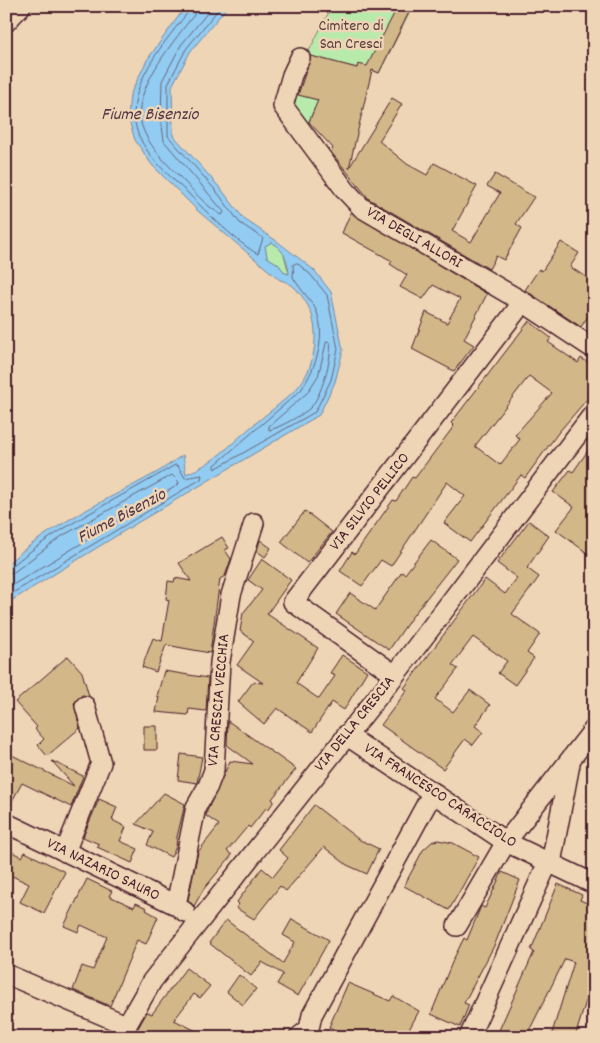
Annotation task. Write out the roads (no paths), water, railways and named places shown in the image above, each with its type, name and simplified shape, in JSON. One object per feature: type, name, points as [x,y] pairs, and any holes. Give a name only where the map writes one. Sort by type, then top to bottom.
[{"type":"street","points":[[6,22],[21,6]]},
{"type":"street","name":"VIA DEGLI ALLORI","points":[[300,58],[283,106],[351,197],[362,208],[523,302],[594,349]]},
{"type":"street","name":"VIA SILVIO PELLICO","points":[[395,675],[293,602],[523,302]]},
{"type":"street","name":"VIA DELLA CRESCIA","points":[[123,1031],[152,981],[346,734],[395,675],[594,413]]},
{"type":"street","name":"VIA CRESCIA VECCHIA","points":[[176,905],[196,807],[214,770],[220,662],[231,595],[254,523]]},
{"type":"street","points":[[65,852],[101,763],[85,706]]},
{"type":"street","points":[[457,926],[506,842],[594,729]]},
{"type":"street","name":"VIA FRANCESCO CARACCIOLO","points":[[346,734],[506,842],[594,884]]},
{"type":"street","points":[[469,1037],[545,869],[551,863],[570,759]]},
{"type":"street","points":[[306,1034],[312,1015],[378,902],[433,792]]},
{"type":"street","name":"VIA NAZARIO SAURO","points":[[6,824],[176,905],[198,921]]},
{"type":"street","points":[[6,974],[123,1031]]},
{"type":"water","name":"Fiume Bisenzio","points":[[186,6],[228,6],[190,52],[172,86],[173,135],[221,189],[244,219],[314,270],[331,292],[343,350],[335,382],[319,415],[137,523],[6,604],[6,565],[23,551],[59,526],[158,472],[183,455],[186,474],[205,465],[298,387],[309,369],[312,358],[315,335],[314,324],[307,304],[299,292],[289,283],[280,280],[199,212],[152,165],[135,140],[128,117],[130,95],[147,60]],"holes":[[[272,242],[285,256],[289,274],[285,273],[278,264],[267,257],[265,246]]]},
{"type":"park label","name":"Cimitero di San Cresci","points":[[351,35]]}]
